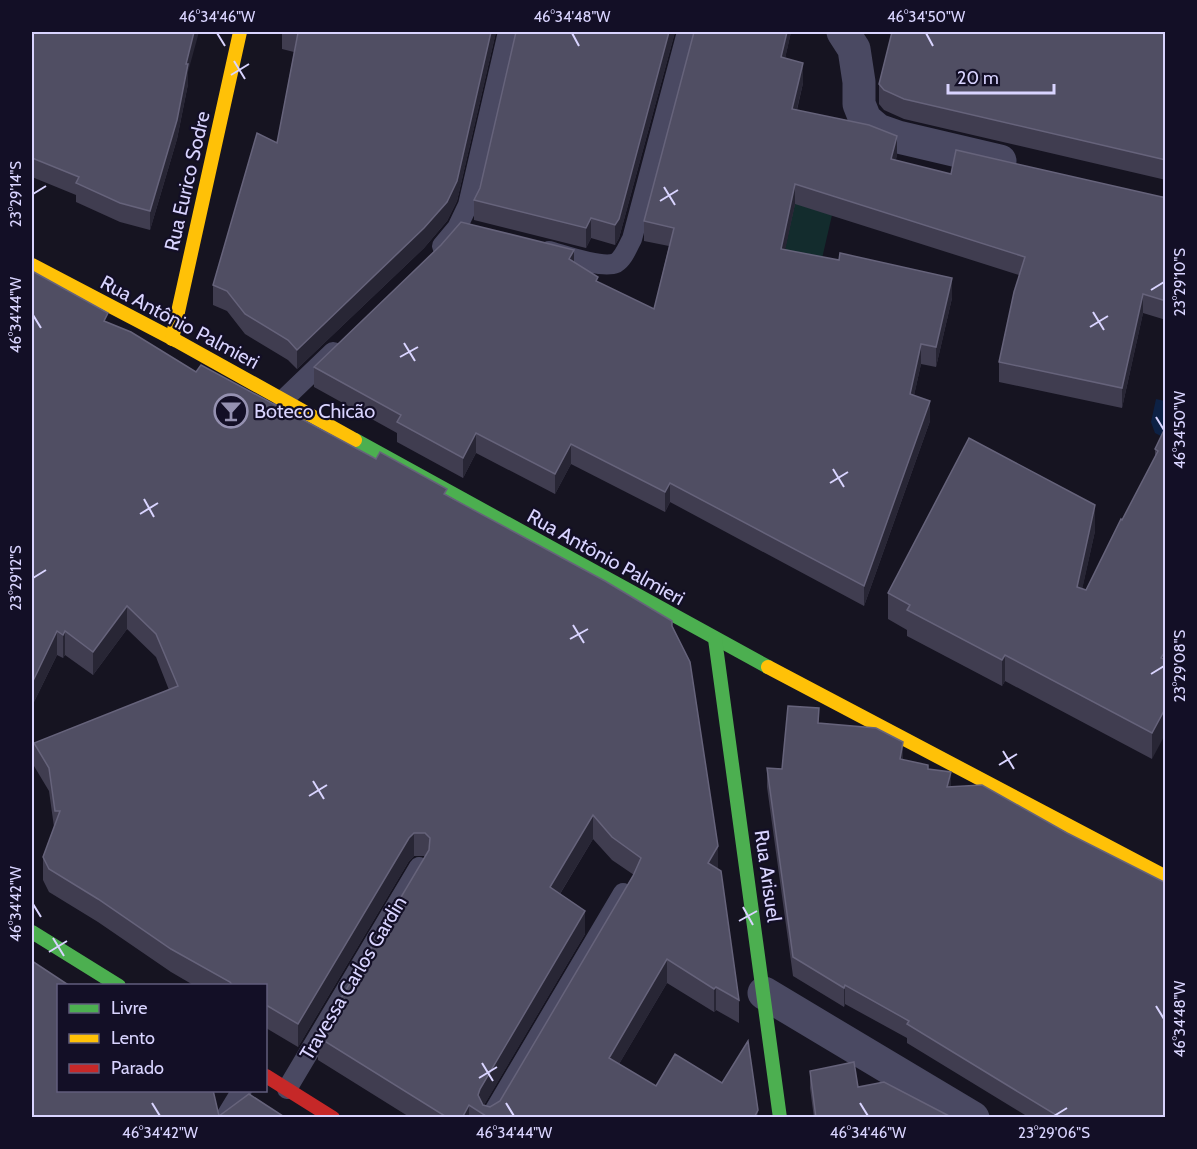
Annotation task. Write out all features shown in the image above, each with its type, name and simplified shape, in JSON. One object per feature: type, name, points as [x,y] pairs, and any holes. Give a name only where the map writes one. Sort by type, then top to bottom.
[{"type":"street","name":"Rua Eurico Sodre","points":[[172,339],[240,32]]},
{"type":"street","points":[[843,32],[854,49],[859,82],[858,104],[865,119],[878,130],[898,137],[1026,166]]},
{"type":"street","name":"Rua Antônio Palmieri","points":[[32,265],[172,339],[716,639],[1166,877]]},
{"type":"street","name":"Rua Arisuel","points":[[716,639],[780,1118]]},
{"type":"street","points":[[32,932],[116,984]]},
{"type":"street","points":[[764,993],[973,1118]]},
{"type":"street","points":[[267,1077],[333,1118]]},
{"type":"lane","points":[[433,256],[457,228],[468,205],[508,32]]},
{"type":"lane","points":[[536,248],[604,265],[616,262],[624,254],[632,238],[687,32]]},
{"type":"lane","points":[[457,228],[480,234]]},
{"type":"lane","points":[[283,400],[343,342]]},
{"type":"lane","name":"Travessa Carlos Gardin","points":[[287,1089],[419,867]]},
{"type":"lane","points":[[490,1118],[623,893]]},
{"type":"lane","points":[[225,1118],[241,1092]]},
{"type":"green space","points":[[795,203],[832,215],[815,289],[778,282]]},
{"type":"water","points":[[1156,399],[1165,401],[1165,438],[1155,433],[1151,422]]},
{"type":"building","points":[[32,32],[194,32],[177,120],[150,211],[120,203],[76,183],[79,177],[32,158]]},
{"type":"building","points":[[291,32],[491,32],[457,181],[447,202],[424,228],[297,350],[288,340],[245,314],[227,291],[213,285],[257,133],[277,143],[298,33]]},
{"type":"building","points":[[516,32],[669,32],[619,219],[615,225],[591,218],[586,228],[474,200],[480,188]]},
{"type":"building","points":[[694,32],[787,32],[781,57],[803,63],[792,109],[869,125],[897,136],[891,159],[951,174],[956,150],[1166,197],[1166,301],[1143,294],[1122,388],[999,362],[1014,292],[1025,257],[795,184],[781,249],[839,260],[840,253],[952,278],[936,347],[921,344],[910,394],[930,401],[864,586],[670,483],[665,492],[571,444],[555,474],[476,433],[463,458],[397,422],[401,415],[314,367],[441,245],[461,222],[574,250],[569,259],[598,277],[596,281],[654,309],[674,228],[644,221]]},
{"type":"building","points":[[892,32],[1166,32],[1166,160],[904,99],[884,90],[879,84]]},
{"type":"building","points":[[32,271],[108,313],[104,321],[131,332],[196,372],[201,365],[376,459],[380,452],[447,489],[444,494],[605,581],[672,621],[672,626],[690,662],[718,846],[708,863],[721,871],[739,1000],[716,987],[714,989],[667,959],[609,1058],[656,1086],[675,1054],[722,1083],[748,1041],[758,1110],[754,1118],[489,1118],[469,1105],[462,1118],[448,1118],[318,1037],[429,850],[430,838],[425,833],[414,833],[409,838],[298,1024],[267,1006],[267,984],[232,984],[171,949],[49,869],[43,857],[60,811],[55,811],[49,768],[34,743],[178,686],[156,634],[127,606],[93,652],[65,631],[63,635],[57,631],[32,683]],"holes":[[[593,815],[612,837],[641,858],[633,876],[500,1101],[490,1107],[483,1105],[478,1095],[480,1089],[585,911],[550,887]]]},
{"type":"building","points":[[1166,426],[1166,650],[1161,658],[1166,660],[1166,707],[1152,733],[1005,655],[1002,660],[907,610],[910,605],[888,593],[969,438],[1095,505],[1077,587],[1086,590],[1158,451],[1155,449]]},
{"type":"building","points":[[788,706],[819,708],[818,723],[876,728],[903,742],[900,759],[928,765],[928,769],[951,772],[947,787],[982,785],[1067,833],[1166,883],[1166,1118],[1061,1118],[907,1024],[909,1021],[845,985],[844,988],[793,957],[767,768],[782,769]]},
{"type":"building","points":[[32,961],[67,984],[57,984],[57,1092],[213,1092],[219,1116],[249,1094],[286,1118],[32,1118]]},
{"type":"building","points":[[854,1062],[858,1087],[884,1082],[953,1118],[816,1118],[810,1071]]},
{"type":"traffic: fast","points":[[355,440],[768,667]]},
{"type":"traffic: fast","points":[[715,639],[780,1118]]},
{"type":"traffic: fast","points":[[32,932],[116,984]]},
{"type":"traffic: slow","points":[[172,339],[240,32]]},
{"type":"traffic: slow","points":[[32,265],[177,341],[355,440]]},
{"type":"traffic: slow","points":[[768,667],[1166,877]]},
{"type":"traffic: jam","points":[[267,1077],[333,1118]]},
{"type":"place","name":"Boteco Chicão","points":[[231,411]]}]
